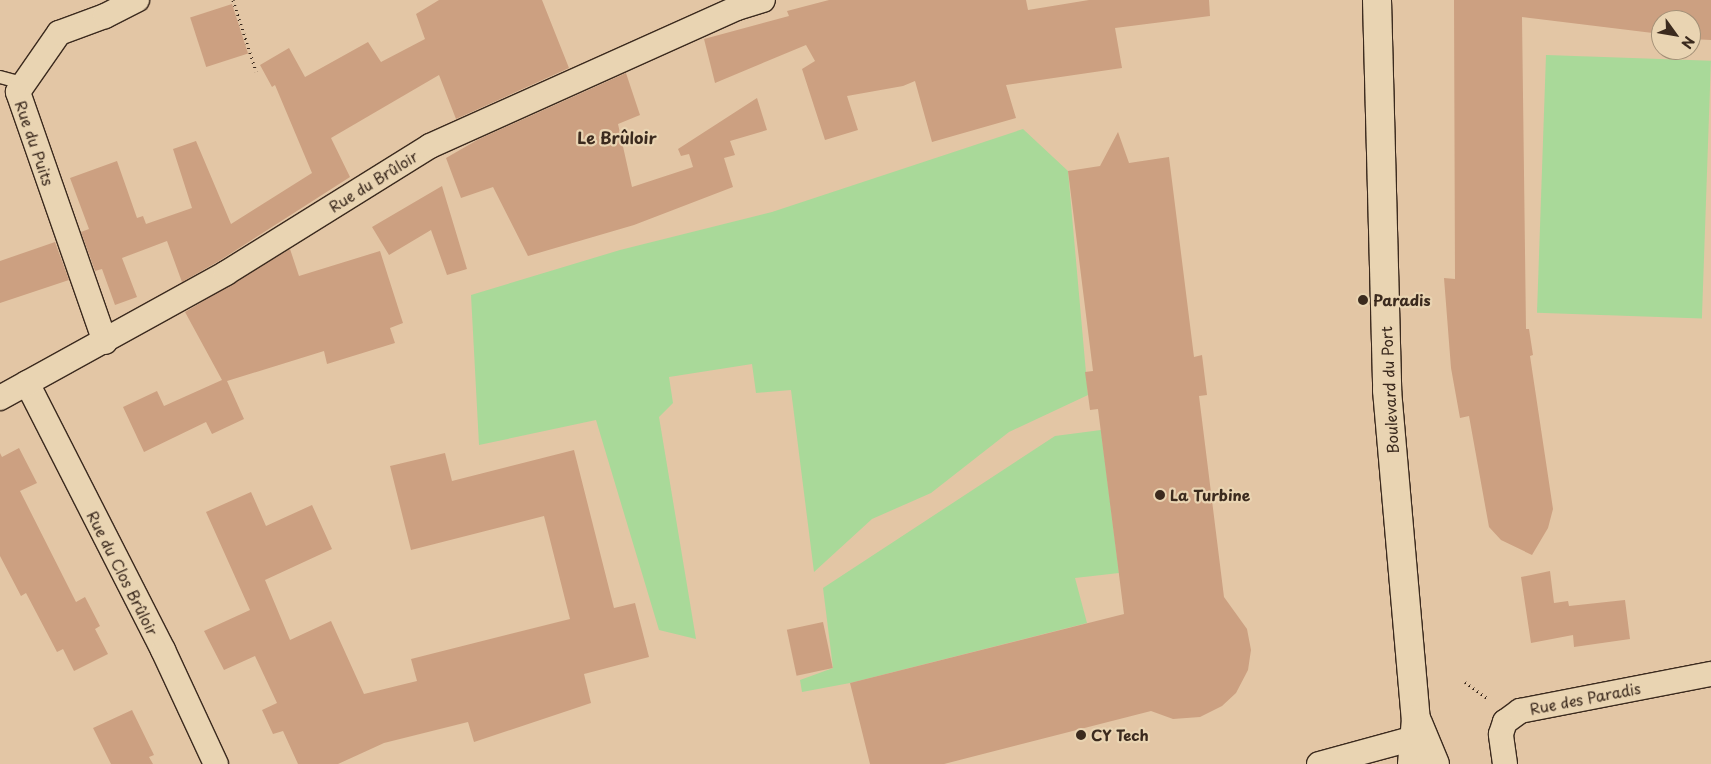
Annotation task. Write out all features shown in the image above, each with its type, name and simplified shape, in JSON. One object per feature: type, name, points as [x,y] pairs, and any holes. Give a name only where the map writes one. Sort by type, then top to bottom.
[{"type":"street","name":"Rue du Puits","points":[[105,342],[18,97],[6,77],[59,33],[105,16],[137,0]]},
{"type":"street","name":"Rue du Brûloir","points":[[0,398],[105,342],[226,272],[430,146],[737,8],[763,0]]},
{"type":"street","name":"Boulevard du Port","points":[[1377,0],[1387,390],[1418,731],[1412,764]]},
{"type":"street","name":"Rue du Clos Brûloir","points":[[27,383],[164,650],[216,764]]},
{"type":"street","name":"Rue des Paradis","points":[[1505,764],[1501,734],[1505,722],[1520,711],[1711,674]]},
{"type":"street","name":"Boulevard du Port","points":[[1418,731],[1435,764]]},
{"type":"street","points":[[1319,764],[1418,731]]},
{"type":"path","points":[[233,0],[256,71]]},
{"type":"green space","points":[[1546,55],[1711,61],[1702,319],[1537,313]]},
{"type":"green space","points":[[1023,129],[1068,171],[1088,395],[1009,432],[931,493],[872,519],[814,572],[791,390],[756,393],[752,364],[669,377],[673,403],[659,417],[696,639],[659,630],[596,420],[479,445],[471,295],[620,250],[772,212]]},
{"type":"green space","points":[[1101,430],[1119,573],[1075,578],[1087,623],[850,683],[802,692],[800,680],[833,668],[823,588],[1055,436]]},
{"type":"building","points":[[439,0],[542,0],[569,68],[456,119],[439,75],[331,138],[350,177],[219,261],[182,282],[167,241],[122,258],[137,297],[115,305],[102,269],[95,271],[81,232],[89,229],[70,178],[117,161],[137,218],[143,216],[146,224],[192,208],[173,149],[196,141],[231,224],[312,173],[275,85],[272,87],[260,65],[289,48],[305,77],[368,42],[381,62],[425,39],[416,14]]},
{"type":"building","points":[[829,0],[1026,0],[1028,10],[1089,0],[1209,0],[1210,16],[1115,28],[1122,68],[1006,85],[1016,118],[932,142],[915,81],[903,86],[847,96],[858,130],[825,140],[802,69],[815,61],[806,45],[715,83],[704,39],[789,16],[787,11]]},
{"type":"building","points":[[1454,0],[1711,0],[1711,40],[1701,40],[1701,10],[1651,10],[1651,33],[1522,17],[1526,329],[1529,329],[1533,355],[1530,356],[1553,509],[1548,528],[1532,555],[1501,540],[1489,527],[1469,416],[1460,418],[1451,368],[1444,278],[1455,279]]},
{"type":"building","points":[[232,4],[248,53],[206,67],[190,18]]},
{"type":"building","points":[[626,73],[640,115],[618,124],[632,187],[693,167],[689,154],[681,156],[678,149],[757,98],[767,130],[730,141],[735,155],[724,158],[733,187],[634,225],[528,256],[493,187],[461,198],[446,158],[479,139]]},
{"type":"building","name":"La Turbine","points":[[1118,132],[1129,163],[1169,157],[1194,357],[1202,355],[1207,395],[1199,396],[1224,597],[1247,629],[1251,650],[1248,670],[1236,693],[1222,706],[1200,717],[1173,719],[1151,711],[944,764],[870,764],[850,683],[1124,614],[1098,409],[1090,410],[1085,372],[1093,371],[1068,171],[1100,166]]},
{"type":"building","points":[[442,186],[467,269],[447,275],[431,230],[389,255],[372,227]]},
{"type":"building","points":[[55,242],[69,280],[0,303],[0,261]]},
{"type":"building","points":[[290,249],[299,276],[380,251],[403,323],[390,328],[395,343],[327,364],[324,351],[227,381],[244,419],[212,434],[206,422],[144,452],[123,407],[157,391],[164,406],[222,380],[185,312]]},
{"type":"building","points":[[19,448],[37,483],[20,491],[76,602],[85,597],[100,626],[95,629],[108,654],[74,671],[63,649],[57,652],[26,593],[21,596],[0,556],[0,453],[2,457]]},
{"type":"building","points":[[574,450],[614,608],[635,603],[649,657],[584,674],[591,703],[474,742],[468,722],[384,743],[338,764],[298,764],[283,731],[273,734],[262,710],[277,703],[255,656],[224,670],[204,631],[250,610],[206,512],[251,492],[266,526],[312,505],[332,549],[265,580],[290,640],[331,621],[364,694],[417,681],[411,659],[570,619],[544,516],[411,550],[390,466],[445,453],[452,481]]},
{"type":"building","points":[[1550,571],[1554,603],[1568,601],[1569,606],[1625,600],[1630,639],[1574,647],[1573,635],[1531,643],[1521,577]]},
{"type":"building","points":[[823,622],[833,668],[797,676],[787,630]]},
{"type":"building","points":[[132,710],[154,755],[149,757],[153,764],[111,764],[93,728]]},
{"type":"place","name":"Paradis","points":[[1363,300]]},
{"type":"place","name":"La Turbine","points":[[1160,495]]},
{"type":"place","name":"CY Tech","points":[[1081,735]]},
{"type":"district","name":"Le Brûloir","points":[[617,137]]}]
